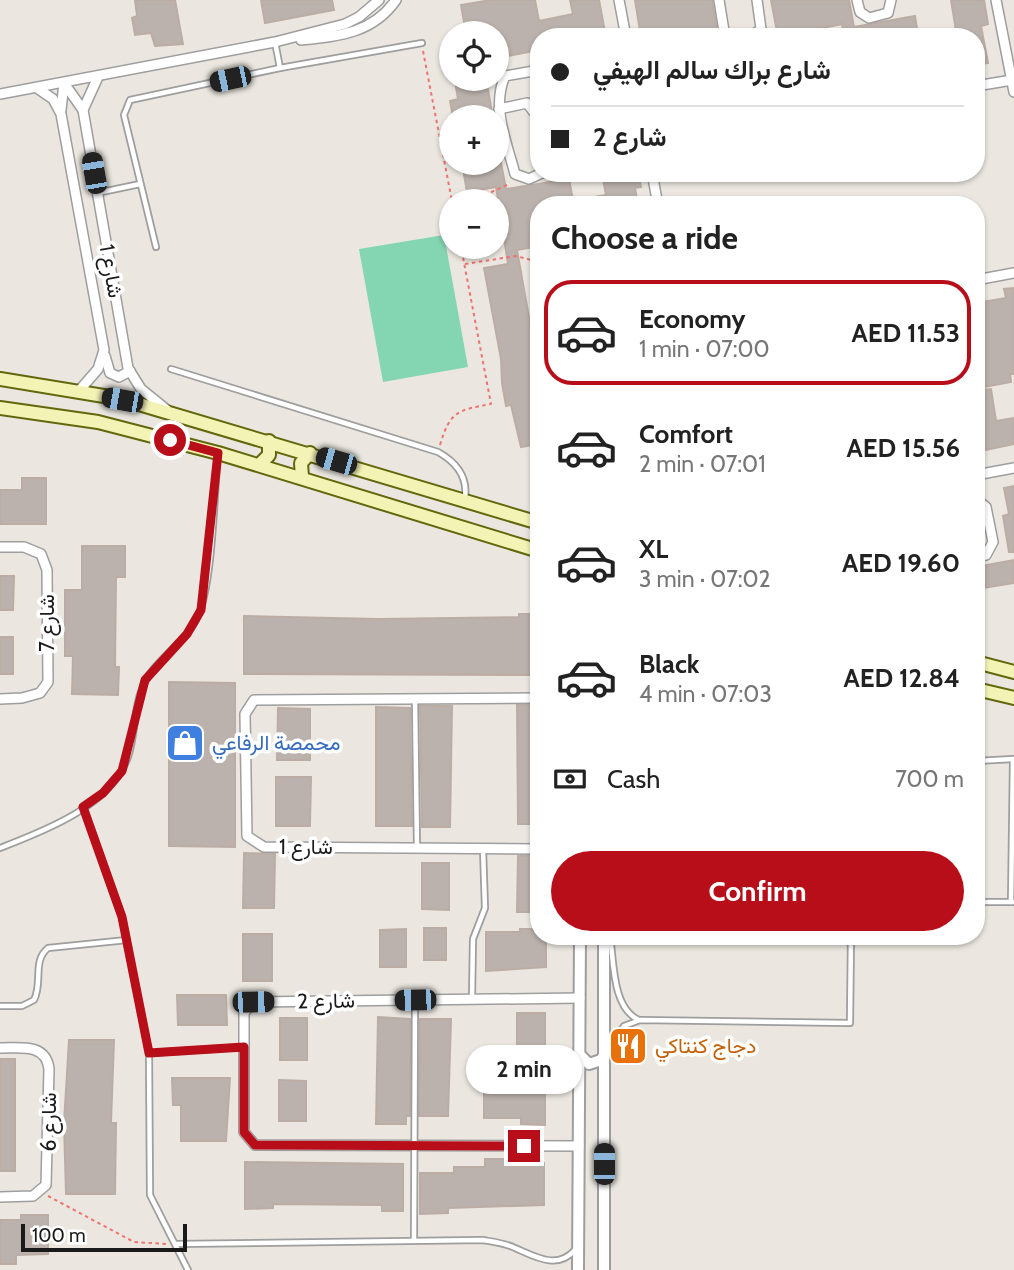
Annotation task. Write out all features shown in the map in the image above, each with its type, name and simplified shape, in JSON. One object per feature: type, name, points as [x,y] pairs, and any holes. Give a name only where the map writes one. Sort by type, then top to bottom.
[{"type":"main road","points":[[0,379],[122,400],[310,453],[530,520]]},
{"type":"main road","points":[[0,408],[98,422],[218,453],[530,548]]},
{"type":"main road","points":[[259,465],[269,455],[268,441]]},
{"type":"main road","points":[[302,477],[301,463],[310,453]]},
{"type":"main road","points":[[985,664],[1014,672]]},
{"type":"main road","points":[[985,691],[1014,698]]},
{"type":"street","points":[[0,94],[275,42],[345,24],[359,17],[379,0]]},
{"type":"street","points":[[275,42],[338,36],[368,27],[385,16],[397,0]]},
{"type":"street","points":[[619,0],[624,28]]},
{"type":"street","points":[[719,0],[723,28]]},
{"type":"street","points":[[757,0],[761,28]]},
{"type":"street","points":[[857,0],[860,12],[869,18],[888,13],[891,0]]},
{"type":"street","points":[[996,0],[1014,92]]},
{"type":"street","points":[[499,105],[499,89],[505,76],[530,72]]},
{"type":"street","points":[[83,110],[98,77]]},
{"type":"street","points":[[985,84],[1012,80]]},
{"type":"street","name":"شارع 1","points":[[64,83],[83,110],[130,371],[141,389],[172,414]]},
{"type":"street","name":"شارع 1","points":[[64,83],[61,114],[104,350]]},
{"type":"street","points":[[37,88],[52,99],[61,114]]},
{"type":"street","points":[[509,107],[527,103],[530,107]]},
{"type":"street","points":[[509,150],[515,174],[530,179]]},
{"type":"street","points":[[985,278],[1014,272]]},
{"type":"street","points":[[104,350],[110,373],[119,376],[130,371]]},
{"type":"street","points":[[78,392],[98,369],[104,350]]},
{"type":"street","points":[[985,473],[1014,468]]},
{"type":"street","points":[[985,506],[993,537],[989,551],[985,553]]},
{"type":"street","points":[[525,546],[530,550]]},
{"type":"street","name":"شارع 7","points":[[0,547],[24,547],[41,554],[47,570],[48,670],[48,682],[40,694],[0,699]]},
{"type":"street","name":"شارع 1","points":[[530,698],[254,700],[245,715],[247,836],[264,847],[530,849]]},
{"type":"street","points":[[578,1270],[580,945]]},
{"type":"street","points":[[604,945],[604,1270]]},
{"type":"street","name":"شارع 2","points":[[579,1146],[255,1145],[244,1132],[244,1013],[253,1002],[580,998]]},
{"type":"street","name":"شارع 6","points":[[0,1048],[36,1049],[48,1063],[49,1178],[41,1192]]},
{"type":"street","points":[[580,1055],[589,1064],[601,1060],[604,1055]]},
{"type":"street","points":[[580,1090],[584,1085],[595,1083],[604,1091]]},
{"type":"street","points":[[0,1197],[25,1197],[41,1192]]},
{"type":"lane","points":[[275,42],[280,68]]},
{"type":"lane","points":[[156,247],[124,115],[130,100],[280,68],[422,43]]},
{"type":"lane","points":[[97,193],[140,184]]},
{"type":"lane","points":[[172,369],[438,452],[452,461],[464,478],[465,499]]},
{"type":"lane","points":[[0,848],[26,838],[83,807],[103,793],[122,771],[145,680],[187,634],[201,610],[218,453]]},
{"type":"lane","points":[[415,699],[417,848]]},
{"type":"lane","points":[[985,761],[1014,759],[1013,902],[985,902]]},
{"type":"lane","points":[[83,807],[116,894],[149,1053],[150,1195],[188,1270]]},
{"type":"lane","points":[[472,999],[473,939],[485,913],[483,849]]},
{"type":"lane","points":[[0,1006],[22,1006],[34,1000],[40,958],[48,948],[127,940]]},
{"type":"lane","points":[[612,945],[621,1000],[629,1016],[640,1020],[850,1023],[851,945]]},
{"type":"lane","points":[[414,1241],[415,1000]]},
{"type":"lane","points":[[604,1055],[624,1027],[640,1020]]},
{"type":"lane","points":[[149,1053],[244,1047]]},
{"type":"lane","points":[[176,1244],[414,1241],[500,1243],[540,1262],[564,1261],[578,1247]]},
{"type":"path","points":[[422,43],[450,189]]},
{"type":"path","points":[[493,189],[508,186],[515,174]]},
{"type":"path","points":[[464,264],[516,256],[530,260]]},
{"type":"path","points":[[438,452],[447,423],[454,415],[466,409],[491,404],[463,259]]},
{"type":"path","points":[[41,1192],[134,1242],[176,1244]]},
{"type":"green space","points":[[439,236],[439,259],[448,259],[468,367],[383,382],[359,249]]},
{"type":"building","points":[[135,0],[175,0],[183,44],[155,46],[151,33],[135,35],[132,18],[137,16]]},
{"type":"building","points":[[261,0],[332,0],[334,10],[265,23]]},
{"type":"building","points":[[491,0],[535,0],[539,21],[573,14],[570,0],[599,0],[604,28],[530,28],[530,52],[509,56],[509,21],[464,21],[461,5]]},
{"type":"building","points":[[635,0],[712,0],[717,28],[640,28]]},
{"type":"building","points":[[771,0],[849,0],[854,27],[915,16],[917,28],[843,28],[842,24],[823,28],[776,28]]},
{"type":"building","points":[[951,0],[984,0],[988,24],[981,28],[956,28]]},
{"type":"building","points":[[457,91],[488,91],[491,105],[451,105],[450,101],[458,99]]},
{"type":"building","points":[[464,175],[503,175],[506,189],[466,189]]},
{"type":"building","points":[[550,182],[570,182],[572,196],[530,196],[530,248],[517,250],[530,323],[530,446],[521,447],[511,405],[506,406],[501,359],[484,268],[508,264],[509,189],[506,189]]},
{"type":"building","points":[[604,182],[640,182],[641,187],[635,188],[636,196],[600,196],[606,195]]},
{"type":"building","points":[[1014,288],[1014,374],[1010,374],[1011,382],[985,387],[985,302],[1006,298],[1004,289]]},
{"type":"building","points":[[991,389],[996,421],[1014,418],[1014,444],[985,450],[985,390]]},
{"type":"building","points":[[22,478],[46,478],[46,524],[0,524],[0,490],[22,490]]},
{"type":"building","points":[[1014,486],[1014,552],[1009,552],[1003,516],[1009,514],[1004,488]]},
{"type":"building","points":[[82,546],[125,546],[125,577],[116,577],[115,667],[119,667],[118,695],[72,694],[73,656],[65,656],[65,590],[82,590]]},
{"type":"building","points":[[1014,560],[1014,583],[985,588],[985,565]]},
{"type":"building","points":[[0,576],[14,576],[13,610],[0,610]]},
{"type":"building","points":[[519,614],[530,614],[530,675],[244,674],[244,616],[378,619],[519,617]]},
{"type":"building","points":[[0,637],[13,637],[13,674],[0,674]]},
{"type":"building","points":[[169,682],[235,683],[235,847],[169,846]]},
{"type":"building","points":[[517,705],[530,705],[530,824],[518,824]]},
{"type":"building","points":[[420,706],[452,706],[450,827],[422,827]]},
{"type":"building","points":[[376,707],[410,708],[412,826],[376,826]]},
{"type":"building","points":[[278,708],[310,709],[310,760],[277,760]]},
{"type":"building","points":[[276,777],[311,777],[310,826],[276,826]]},
{"type":"building","points":[[244,853],[275,854],[274,908],[243,908]]},
{"type":"building","points":[[518,856],[530,856],[530,912],[517,912]]},
{"type":"building","points":[[422,863],[449,863],[449,910],[422,909]]},
{"type":"building","points":[[424,928],[446,928],[446,960],[424,960]]},
{"type":"building","points":[[406,929],[406,967],[380,967],[380,930]]},
{"type":"building","points":[[520,929],[530,929],[530,945],[546,945],[546,967],[486,971],[486,932],[520,932]]},
{"type":"building","points":[[243,934],[272,934],[272,981],[243,981]]},
{"type":"building","points":[[177,995],[226,995],[227,1025],[178,1025]]},
{"type":"building","points":[[517,1013],[545,1013],[545,1125],[521,1124],[521,1118],[484,1118],[484,1070],[517,1069]]},
{"type":"building","points":[[378,1017],[410,1019],[410,1116],[406,1116],[406,1124],[376,1124]]},
{"type":"building","points":[[280,1018],[307,1018],[307,1060],[280,1060]]},
{"type":"building","points":[[420,1019],[451,1019],[448,1116],[419,1116]]},
{"type":"building","points":[[69,1040],[114,1040],[111,1123],[116,1123],[115,1194],[66,1194],[64,1123]]},
{"type":"building","points":[[0,1059],[15,1059],[15,1171],[0,1171]]},
{"type":"building","points":[[172,1078],[230,1078],[226,1141],[181,1141],[181,1105],[173,1105]]},
{"type":"building","points":[[279,1080],[306,1081],[306,1121],[279,1121]]},
{"type":"building","points":[[485,1159],[509,1159],[509,1163],[544,1163],[544,1205],[448,1208],[448,1213],[420,1214],[420,1173],[454,1173],[454,1167],[485,1167]]},
{"type":"building","points":[[245,1162],[403,1164],[403,1211],[382,1211],[382,1205],[273,1204],[273,1208],[245,1209]]},
{"type":"building","points":[[21,1215],[48,1215],[48,1254],[16,1255],[16,1264],[0,1264],[0,1220],[21,1220]]},
{"type":"place","name":"محمصة الرفاعي","points":[[185,743]]},
{"type":"place","name":"دجاج كنتاكي","points":[[628,1046]]},
{"type":"route","points":[[170,440],[218,453],[201,610],[187,634],[145,680],[128,757],[122,771],[103,793],[83,807],[116,894],[149,1053],[244,1047],[244,1132],[255,1145],[524,1146]]}]
